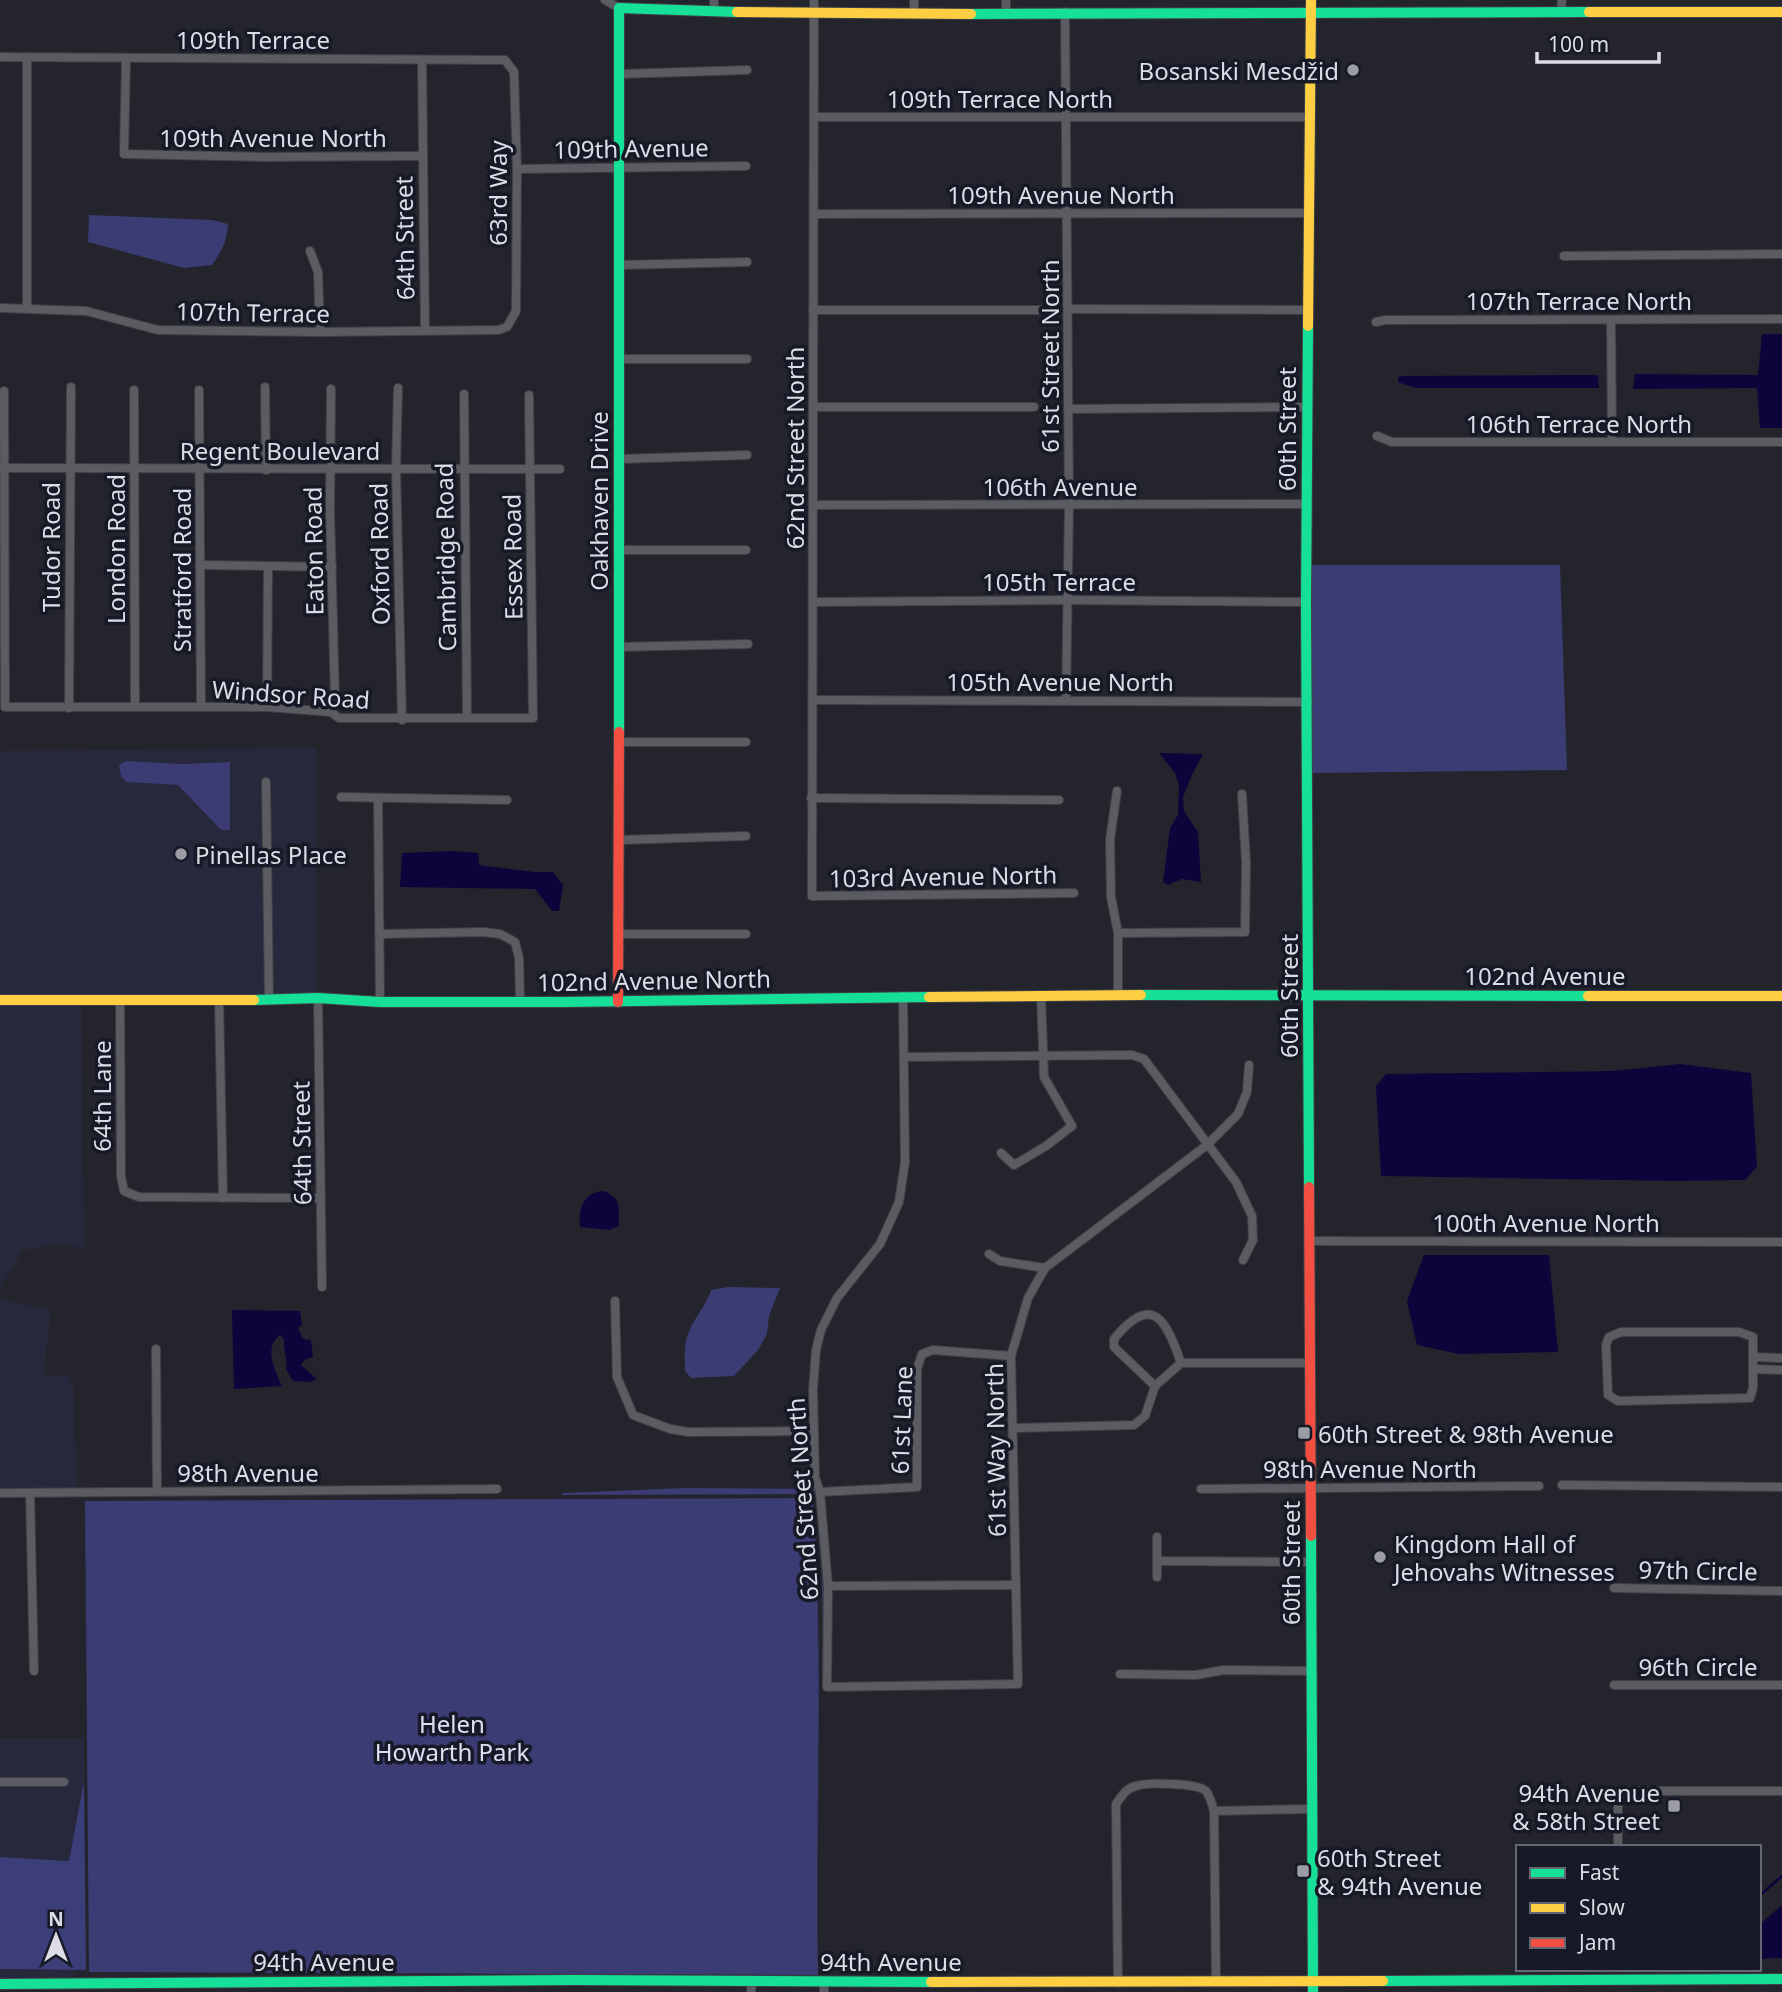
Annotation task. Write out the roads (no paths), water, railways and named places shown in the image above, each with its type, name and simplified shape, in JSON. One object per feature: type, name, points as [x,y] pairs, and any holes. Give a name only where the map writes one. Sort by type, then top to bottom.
[{"type":"street","points":[[605,0],[619,4],[714,12],[814,14],[914,12],[1006,6],[1065,12],[1782,12]]},
{"type":"street","points":[[714,0],[714,12]]},
{"type":"street","name":"62nd Street North","points":[[812,896],[814,0]]},
{"type":"street","points":[[914,0],[914,12]]},
{"type":"street","name":"60th Street","points":[[1311,0],[1306,601],[1313,1987]]},
{"type":"street","points":[[1561,12],[1562,0]]},
{"type":"street","name":"Oakhaven Drive","points":[[618,1002],[619,4]]},
{"type":"street","name":"61st Street North","points":[[1065,12],[1069,505],[1066,700]]},
{"type":"street","name":"109th Terrace","points":[[0,57],[505,60]]},
{"type":"street","points":[[27,57],[27,308]]},
{"type":"street","name":"109th Avenue North","points":[[126,59],[124,154],[422,156]]},
{"type":"street","name":"64th Street","points":[[422,60],[425,331]]},
{"type":"street","name":"63rd Way","points":[[505,60],[514,72],[517,170],[516,311],[508,327]]},
{"type":"street","points":[[620,74],[747,70]]},
{"type":"street","name":"109th Terrace North","points":[[815,117],[1310,117]]},
{"type":"street","name":"109th Avenue","points":[[517,170],[746,166]]},
{"type":"street","name":"109th Avenue North","points":[[814,214],[1308,213]]},
{"type":"street","points":[[310,251],[318,272],[320,332]]},
{"type":"street","points":[[1564,256],[1782,254]]},
{"type":"street","points":[[620,265],[747,262]]},
{"type":"street","name":"107th Terrace","points":[[0,308],[86,311],[158,330],[320,332],[498,330],[508,327]]},
{"type":"street","points":[[1068,309],[1308,310]]},
{"type":"street","points":[[813,310],[1040,310]]},
{"type":"street","name":"107th Terrace North","points":[[1376,322],[1782,319]]},
{"type":"street","points":[[1611,320],[1612,442]]},
{"type":"street","points":[[619,359],[747,359]]},
{"type":"street","name":"Tudor Road","points":[[69,708],[71,387]]},
{"type":"street","points":[[265,387],[266,470]]},
{"type":"street","name":"Oxford Road","points":[[398,388],[396,469],[402,720]]},
{"type":"street","name":"Eaton Road","points":[[331,389],[335,699],[331,712]]},
{"type":"street","name":"London Road","points":[[134,390],[135,707]]},
{"type":"street","name":"Stratford Road","points":[[199,390],[201,708]]},
{"type":"street","points":[[1,468],[4,391]]},
{"type":"street","name":"Cambridge Road","points":[[464,394],[467,718]]},
{"type":"street","name":"Essex Road","points":[[529,395],[533,718]]},
{"type":"street","points":[[813,407],[1034,407]]},
{"type":"street","points":[[1068,409],[1307,407]]},
{"type":"street","name":"106th Terrace North","points":[[1377,436],[1392,442],[1782,442]]},
{"type":"street","points":[[619,458],[747,455]]},
{"type":"street","name":"Regent Boulevard","points":[[1,468],[560,470]]},
{"type":"street","name":"Windsor Road","points":[[1,468],[5,707],[267,707],[331,712],[339,718],[533,718]]},
{"type":"street","name":"106th Avenue","points":[[814,505],[1306,504]]},
{"type":"street","points":[[618,550],[747,550]]},
{"type":"street","points":[[200,565],[332,566]]},
{"type":"street","points":[[267,707],[268,566]]},
{"type":"street","name":"105th Terrace","points":[[813,602],[1306,601]]},
{"type":"street","points":[[618,647],[748,644]]},
{"type":"street","name":"105th Avenue North","points":[[813,700],[1308,702]]},
{"type":"street","points":[[620,741],[746,742]]},
{"type":"street","points":[[266,782],[269,1000]]},
{"type":"street","points":[[1117,790],[1110,840],[1111,897],[1118,933],[1118,995]]},
{"type":"street","points":[[1118,933],[1245,932],[1246,863],[1242,794]]},
{"type":"street","points":[[341,797],[507,800]]},
{"type":"street","points":[[378,798],[380,1002]]},
{"type":"street","points":[[811,798],[1059,800]]},
{"type":"street","points":[[620,840],[746,836]]},
{"type":"street","name":"103rd Avenue North","points":[[812,896],[1074,893]]},
{"type":"street","points":[[618,934],[747,933]]},
{"type":"street","points":[[380,934],[500,934],[515,942],[519,958],[520,1002]]},
{"type":"street","points":[[1001,1153],[1014,1165],[1072,1126],[1044,1077],[1041,995]]},
{"type":"street","name":"62nd Street North","points":[[827,1687],[828,1586],[820,1492],[815,1477],[815,1364],[821,1330],[837,1298],[880,1244],[899,1202],[905,1162],[903,996]]},
{"type":"street","name":"102nd Avenue North","points":[[0,1000],[219,1001],[318,998],[380,1002],[618,1002],[903,996],[1309,996]]},
{"type":"street","name":"102nd Avenue","points":[[1309,996],[1782,996]]},
{"type":"street","name":"64th Street","points":[[318,998],[322,1287]]},
{"type":"street","name":"64th Lane","points":[[120,1000],[121,1177],[124,1191],[139,1197],[223,1198]]},
{"type":"street","points":[[219,1001],[223,1198],[320,1198]]},
{"type":"street","points":[[905,1057],[1042,1054],[1132,1055],[1144,1059],[1236,1182],[1252,1216],[1253,1240],[1243,1260]]},
{"type":"street","name":"61st Way North","points":[[827,1687],[1017,1684],[1012,1356],[1028,1298],[1045,1268],[1207,1145],[1238,1114],[1247,1092],[1249,1065]]},
{"type":"street","name":"100th Avenue North","points":[[1310,1241],[1782,1242]]},
{"type":"street","points":[[989,1254],[1000,1261],[1045,1268]]},
{"type":"street","points":[[615,1301],[617,1377],[633,1415],[670,1429],[689,1432],[814,1431]]},
{"type":"street","points":[[1155,1385],[1114,1347],[1114,1339],[1125,1325],[1139,1315],[1151,1314],[1159,1317],[1175,1343],[1181,1363]]},
{"type":"street","points":[[1621,1332],[1739,1332],[1753,1337],[1753,1357],[1750,1398],[1618,1401],[1608,1395],[1606,1346],[1609,1336],[1621,1332]]},
{"type":"street","points":[[156,1349],[157,1491]]},
{"type":"street","name":"61st Lane","points":[[820,1492],[918,1487],[916,1369],[922,1354],[933,1350],[1012,1356]]},
{"type":"street","points":[[1753,1357],[1782,1358]]},
{"type":"street","points":[[1014,1429],[1134,1425],[1145,1416],[1155,1385],[1181,1363],[1310,1363]]},
{"type":"street","points":[[1754,1368],[1782,1370]]},
{"type":"street","points":[[1562,1485],[1782,1487]]},
{"type":"street","name":"98th Avenue North","points":[[1201,1489],[1539,1486]]},
{"type":"street","name":"98th Avenue","points":[[0,1493],[497,1489]]},
{"type":"street","points":[[30,1493],[34,1671]]},
{"type":"street","points":[[1157,1537],[1157,1577]]},
{"type":"street","points":[[1157,1561],[1311,1562]]},
{"type":"street","points":[[828,1586],[1016,1585]]},
{"type":"street","name":"97th Circle","points":[[1614,1588],[1782,1591]]},
{"type":"street","points":[[1121,1674],[1195,1675],[1224,1670],[1311,1671]]},
{"type":"street","name":"96th Circle","points":[[1614,1685],[1782,1685]]},
{"type":"street","points":[[0,1782],[64,1782]]},
{"type":"street","points":[[1118,1983],[1116,1804],[1126,1790],[1136,1785],[1198,1787],[1207,1792],[1214,1811],[1216,1982]]},
{"type":"street","points":[[1618,1845],[1618,1791],[1782,1791]]},
{"type":"street","points":[[1214,1811],[1312,1809]]},
{"type":"street","name":"94th Avenue","points":[[0,1984],[132,1988],[559,1980],[751,1987],[1216,1982],[1313,1987],[1618,1975],[1782,1979]]},
{"type":"waterway","points":[[1761,1894],[1782,1876]]},
{"type":"place","name":"Bosanski Mesdžid","points":[[1353,70]]},
{"type":"place","name":"Pinellas Place","points":[[181,854]]},
{"type":"place","name":"60th Street & 98th Avenue","points":[[1304,1433]]},
{"type":"place","name":"Kingdom Hall of Jehovahs Witnesses","points":[[1380,1557]]},
{"type":"place","name":"94th Avenue & 58th Street","points":[[1674,1806]]},
{"type":"place","name":"60th Street & 94th Avenue","points":[[1303,1871]]},
{"type":"park label","name":"Helen Howarth Park","points":[[452,1737]]}]
